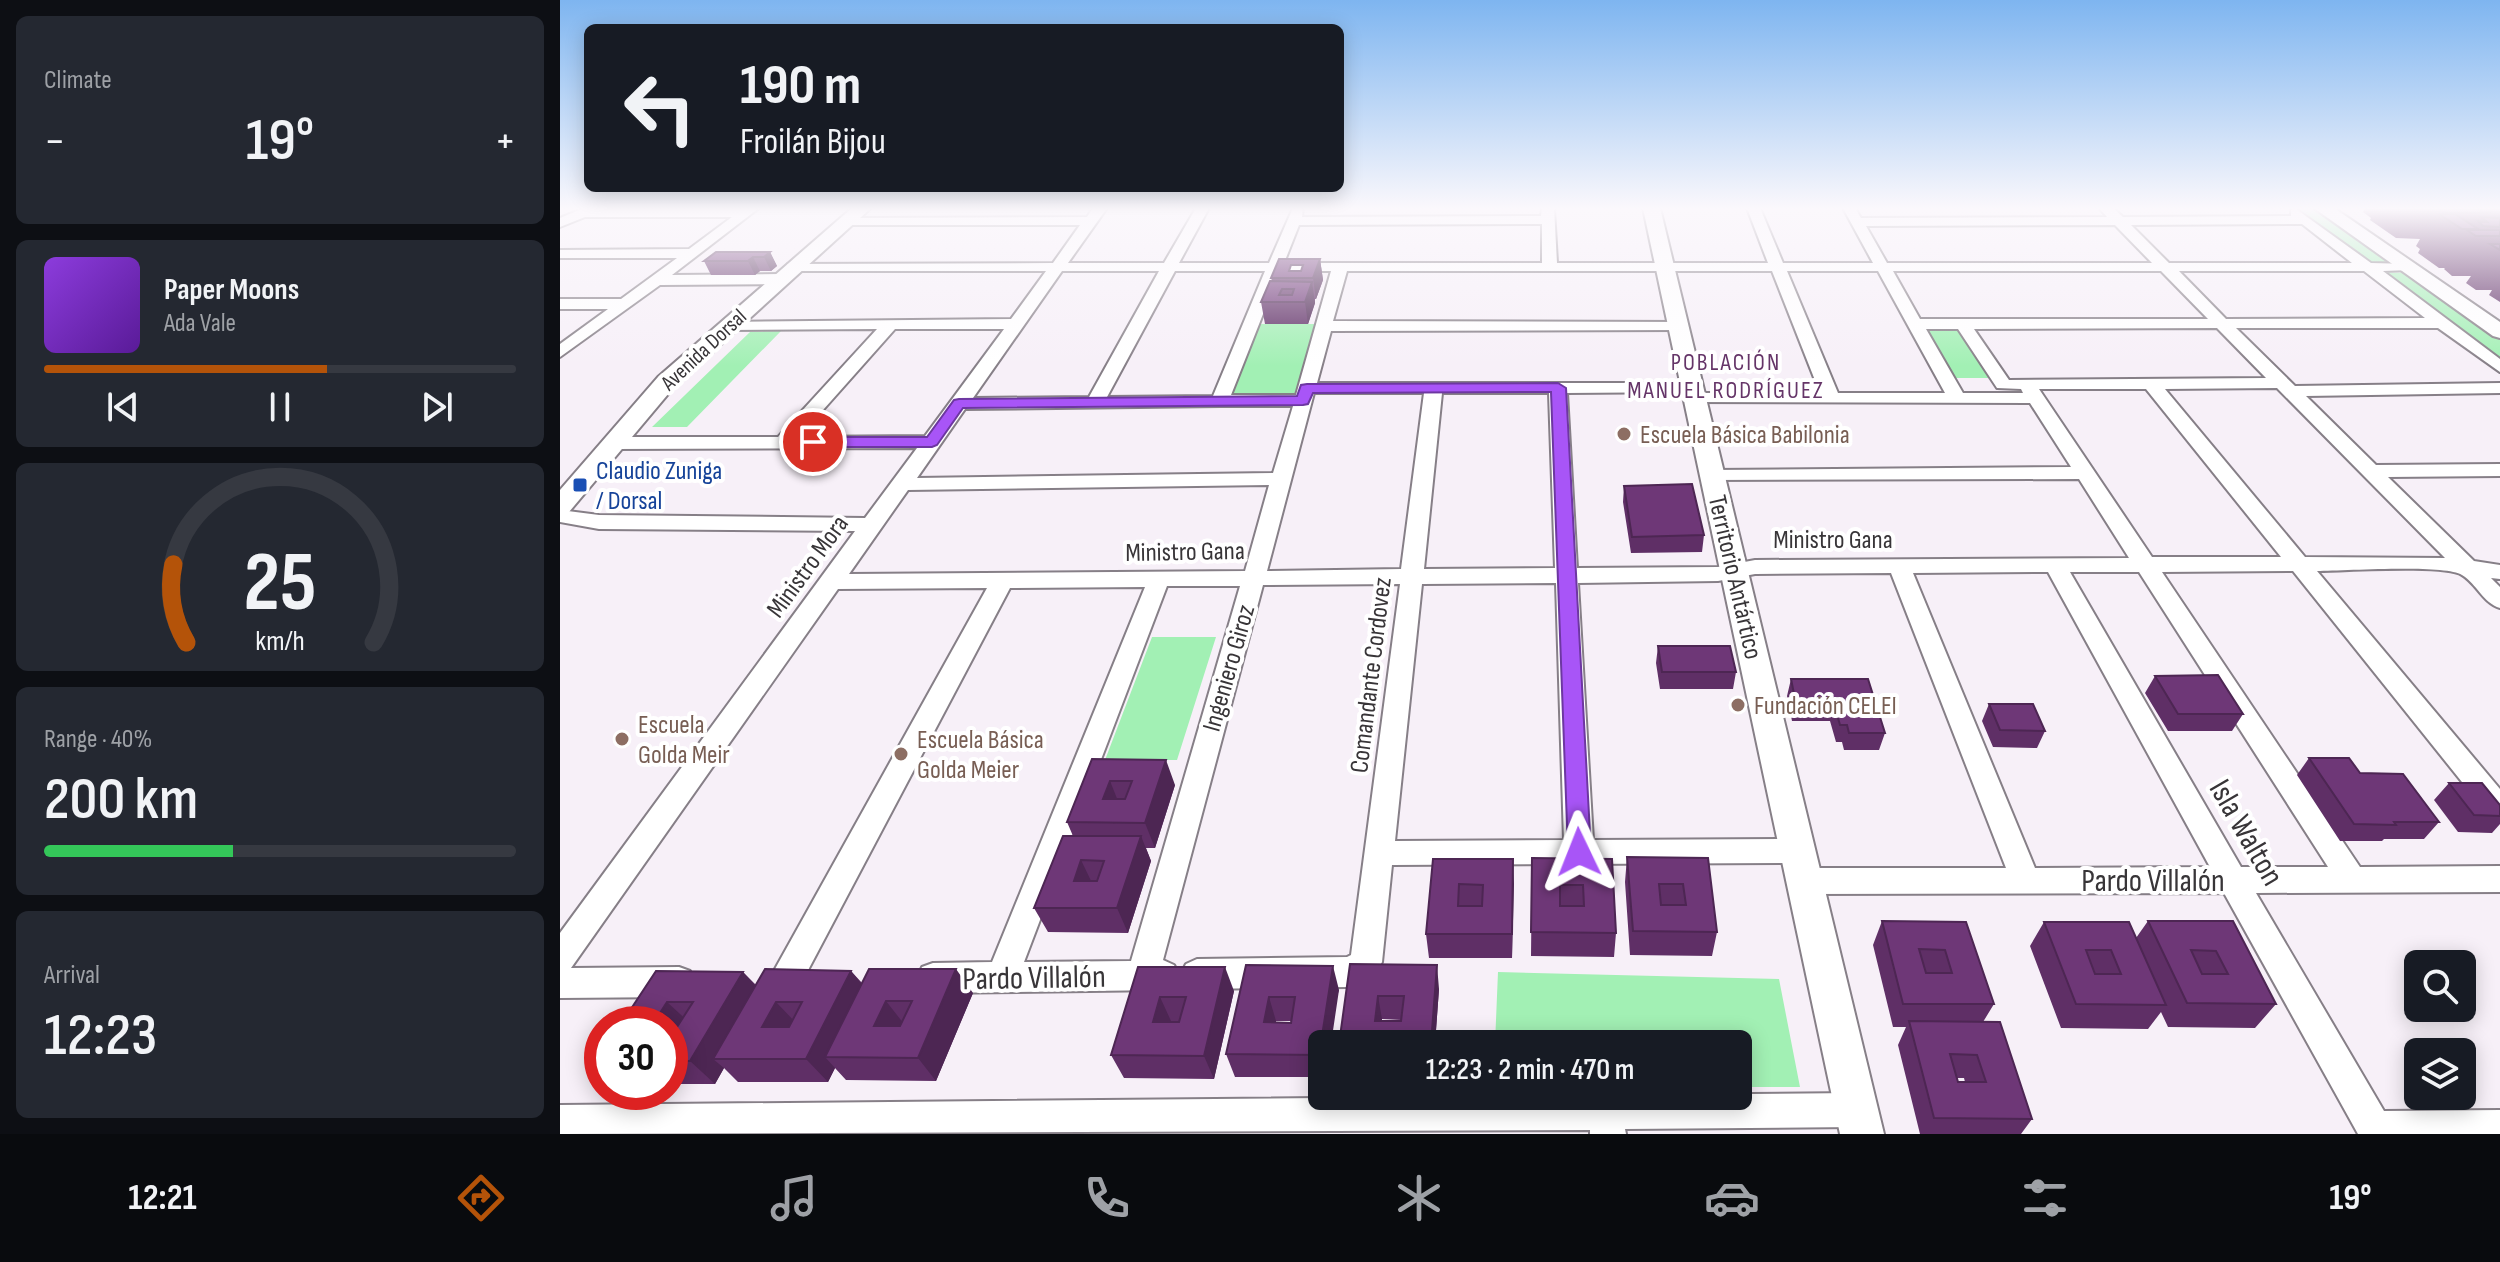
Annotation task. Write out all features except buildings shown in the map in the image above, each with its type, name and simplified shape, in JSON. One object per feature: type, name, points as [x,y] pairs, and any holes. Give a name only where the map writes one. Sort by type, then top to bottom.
[{"type":"street","points":[[560,352],[681,261]]},
{"type":"street","name":"Avenida Dorsal","points":[[560,506],[666,382],[800,261]]},
{"type":"street","name":"Ministro Mora","points":[[560,958],[1062,261]]},
{"type":"street","points":[[1095,402],[1173,261]]},
{"type":"street","points":[[1220,401],[1278,261]]},
{"type":"street","points":[[1550,261],[1550,268]]},
{"type":"street","name":"Territorio Antártico","points":[[1663,261],[1859,1122]]},
{"type":"street","points":[[1775,261],[1831,398]]},
{"type":"street","points":[[1879,261],[1953,391]]},
{"type":"street","points":[[2159,261],[2500,600]]},
{"type":"street","points":[[2359,261],[2500,367]]},
{"type":"street","points":[[2397,261],[2500,332]]},
{"type":"street","points":[[656,280],[786,273],[1057,268],[2406,267]]},
{"type":"street","name":"Ingeniero Giroz","points":[[1143,975],[1340,268]]},
{"type":"street","points":[[560,304],[624,304]]},
{"type":"street","points":[[1915,324],[2441,323]]},
{"type":"street","points":[[784,442],[891,324]]},
{"type":"street","points":[[728,325],[1016,324]]},
{"type":"street","points":[[1963,324],[2022,388],[2086,473],[2353,880]]},
{"type":"street","points":[[1324,326],[1678,325]]},
{"type":"street","points":[[959,404],[1220,401],[1434,388],[1558,388],[1831,398],[2151,383],[2500,388]]},
{"type":"street","points":[[2151,383],[2500,809]]},
{"type":"street","name":"Comandante Cordovez","points":[[1362,967],[1368,955],[1434,388]]},
{"type":"street","points":[[1558,388],[1579,852]]},
{"type":"street","points":[[1953,391],[2022,388]]},
{"type":"street","points":[[613,443],[932,442]]},
{"type":"street","points":[[2371,471],[2500,470]]},
{"type":"street","points":[[1713,476],[2086,473]]},
{"type":"street","points":[[901,484],[1281,479]]},
{"type":"street","points":[[560,516],[599,522],[871,525]]},
{"type":"street","name":"Ministro Gana","points":[[830,582],[1718,574],[1755,567],[2431,563],[2500,572]]},
{"type":"street","name":"Isla Walton","points":[[2055,566],[2376,1131]]},
{"type":"street","points":[[1899,567],[2026,881]]},
{"type":"street","points":[[1002,977],[1159,579]]},
{"type":"street","points":[[786,980],[1002,581]]},
{"type":"street","name":"Pardo Villalón","points":[[1380,853],[1579,852],[2026,881],[2500,879]]},
{"type":"street","name":"Pardo Villalón","points":[[909,979],[1347,972],[1362,967]]},
{"type":"street","points":[[560,983],[710,981]]},
{"type":"street","points":[[560,1122],[703,1127],[1859,1122]]},
{"type":"street","points":[[2376,1131],[2500,1128]]},
{"type":"green space","points":[[2378,272],[2408,273],[2500,340],[2500,363]]},
{"type":"green space","points":[[1259,324],[1317,324],[1297,393],[1230,393]]},
{"type":"green space","points":[[1924,329],[1958,329],[1990,378],[1953,378]]},
{"type":"green space","points":[[781,331],[687,427],[652,427],[750,332]]},
{"type":"green space","points":[[1152,637],[1216,637],[1177,760],[1105,760]]},
{"type":"green space","points":[[1498,972],[1779,979],[1800,1087],[1752,1087],[1752,1030],[1496,1030]]},
{"type":"place","name":"Escuela Básica Babilonia","points":[[1624,434]]},
{"type":"place","name":"Claudio Zuniga / Dorsal","points":[[580,485]]},
{"type":"place","name":"Fundación CELEI","points":[[1738,705]]},
{"type":"place","name":"Escuela Golda Meir","points":[[622,739]]},
{"type":"place","name":"Escuela Básica Golda Meier","points":[[901,754]]},
{"type":"district","name":"POBLACIÓN MANUEL RODRÍGUEZ","points":[[1726,376]]},
{"type":"route","points":[[813,442],[932,442],[959,404],[1303,400],[1307,388],[1558,388],[1579,852]]}]
